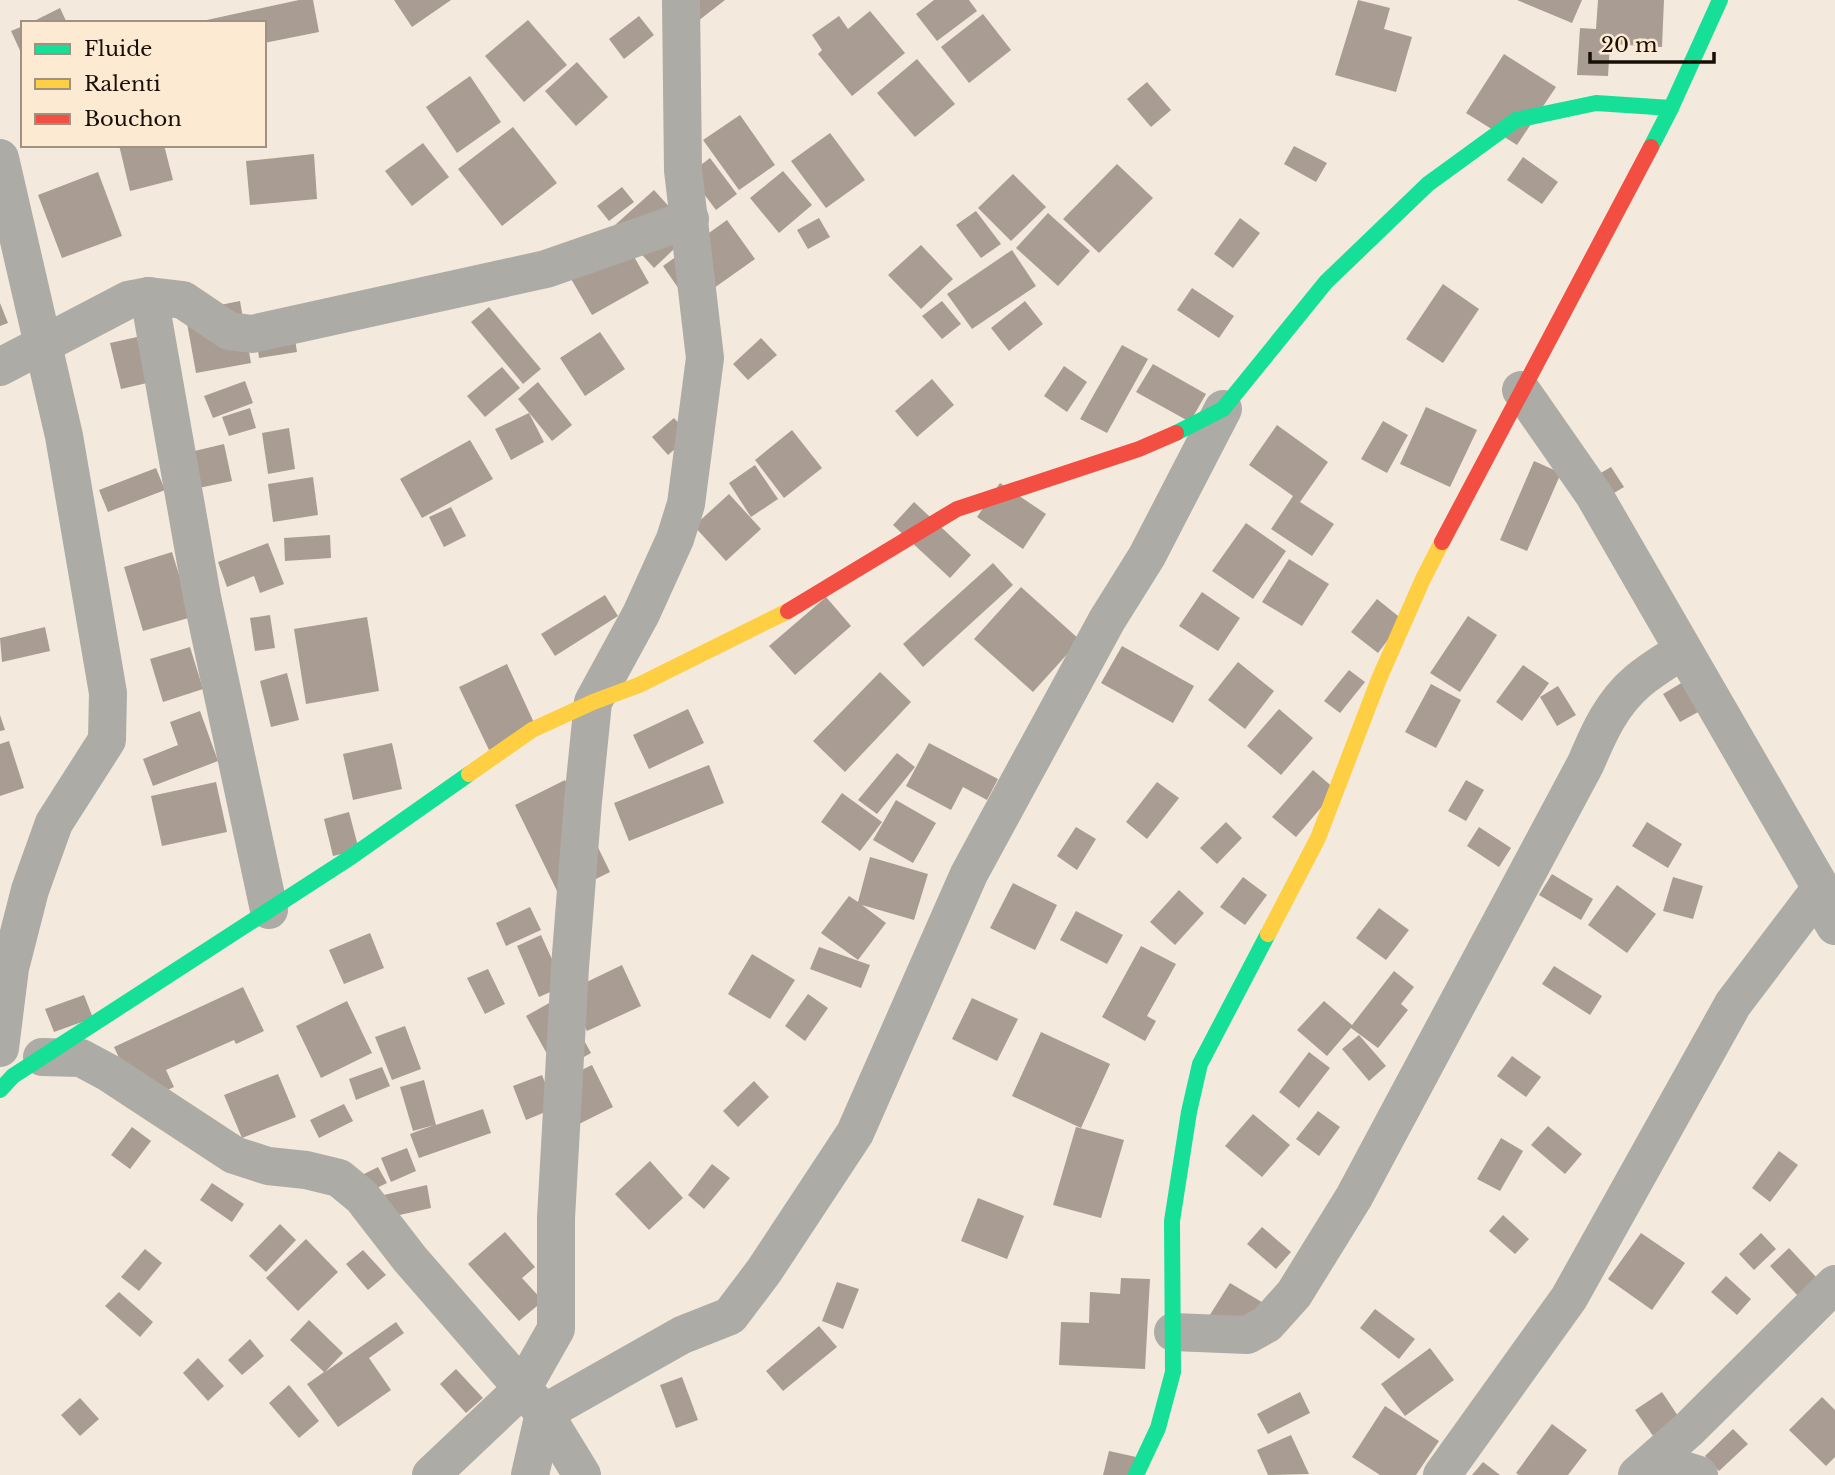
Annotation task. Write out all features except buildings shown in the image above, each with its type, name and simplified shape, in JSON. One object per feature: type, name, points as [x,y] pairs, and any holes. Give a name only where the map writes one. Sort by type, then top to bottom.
[{"type":"street","points":[[530,1475],[533,1401],[556,1329],[556,1218],[570,967],[593,702],[641,614],[675,539],[686,504],[705,358],[683,170],[681,0]]},
{"type":"street","points":[[1136,1475],[1157,1428],[1173,1372],[1172,1221],[1189,1112],[1200,1064],[1318,838],[1379,679],[1423,579],[1671,108],[1720,0]]},
{"type":"street","points":[[430,1475],[533,1401],[730,1316],[764,1271],[855,1133],[969,874],[1107,620],[1147,556],[1223,409],[1326,282],[1428,184],[1516,120],[1596,103],[1671,108]]},
{"type":"street","points":[[0,158],[64,436],[108,693],[107,740],[54,823],[30,890],[10,968],[0,1048]]},
{"type":"street","points":[[0,367],[128,300],[149,296],[183,300],[229,331],[252,334],[546,269],[690,219]]},
{"type":"street","points":[[149,296],[202,597],[235,759],[270,910]]},
{"type":"street","points":[[1521,390],[1594,495],[1821,888],[1826,911],[1835,926]]},
{"type":"street","points":[[0,1090],[13,1076],[270,910],[532,730],[593,702],[639,685],[782,614],[957,509],[1139,449],[1223,409]]},
{"type":"street","points":[[1173,1332],[1247,1335],[1267,1324],[1294,1294],[1353,1197],[1586,763],[1602,724],[1616,704],[1638,681],[1683,650]]},
{"type":"street","points":[[1443,1475],[1569,1298],[1733,1004],[1821,888]]},
{"type":"street","points":[[43,1057],[80,1058],[108,1073],[234,1155],[268,1166],[306,1170],[338,1178],[362,1197],[410,1259],[533,1401],[582,1475]]},
{"type":"street","points":[[1645,1468],[1835,1284]]},
{"type":"street","points":[[1645,1468],[1699,1475]]},
{"type":"traffic: fast","points":[[1651,147],[1720,0]]},
{"type":"traffic: fast","points":[[1176,433],[1223,409],[1326,282],[1428,184],[1516,120],[1596,103],[1671,108]]},
{"type":"traffic: fast","points":[[0,1090],[13,1076],[351,857],[469,774]]},
{"type":"traffic: fast","points":[[1136,1475],[1158,1428],[1173,1372],[1172,1221],[1189,1112],[1200,1064],[1268,934]]},
{"type":"traffic: slow","points":[[1268,934],[1318,838],[1379,679],[1442,542]]},
{"type":"traffic: slow","points":[[469,774],[532,730],[593,702],[639,685],[788,611]]},
{"type":"traffic: jam","points":[[1442,542],[1651,147]]},
{"type":"traffic: jam","points":[[788,611],[957,509],[1139,449],[1176,433]]}]
